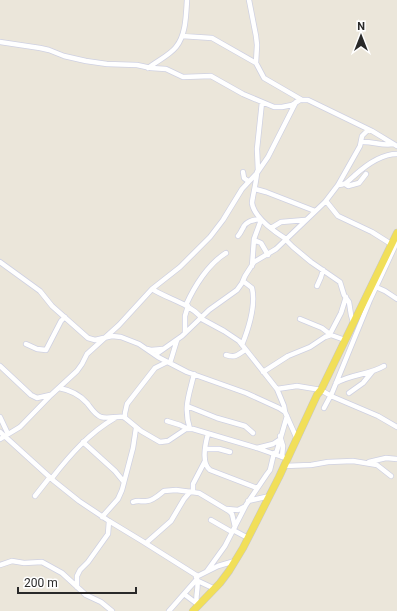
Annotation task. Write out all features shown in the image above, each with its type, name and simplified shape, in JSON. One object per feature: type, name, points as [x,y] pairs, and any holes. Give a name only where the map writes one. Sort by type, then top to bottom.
[{"type":"main road","points":[[195,606],[215,588],[229,571],[248,538],[284,466],[285,458],[297,440],[317,395],[321,390],[353,322],[394,243],[397,233]]},
{"type":"street","points":[[148,68],[176,47],[182,36],[186,0]]},
{"type":"street","points":[[249,0],[256,40],[256,63],[264,78],[302,100]]},
{"type":"street","points":[[182,36],[212,38],[256,63]]},
{"type":"street","points":[[0,42],[40,48],[86,61],[166,69],[188,77],[211,76],[228,86],[274,107],[282,108],[302,100],[308,100],[395,145]]},
{"type":"street","points":[[262,102],[257,149],[258,171],[252,204],[260,219],[293,247],[340,282],[349,302],[350,315],[353,322]]},
{"type":"street","points":[[4,436],[20,427],[81,367],[87,354],[120,325],[152,289],[180,267],[210,237],[242,189],[258,171],[275,145],[296,102]]},
{"type":"street","points":[[156,356],[237,290],[258,259],[268,255],[276,249],[304,220],[326,201],[338,185],[361,142],[362,136],[368,130]]},
{"type":"street","points":[[361,142],[395,145]]},
{"type":"street","points":[[345,184],[361,170],[380,158],[397,154]]},
{"type":"street","points":[[243,172],[244,178],[248,181]]},
{"type":"street","points":[[338,185],[345,184],[348,186],[360,183],[366,174]]},
{"type":"street","points":[[255,189],[314,211]]},
{"type":"street","points":[[324,408],[331,396],[392,252],[394,243],[338,216],[326,201]]},
{"type":"street","points":[[238,236],[248,222],[260,219]]},
{"type":"street","points":[[252,266],[254,240],[260,219]]},
{"type":"street","points":[[271,228],[281,222],[304,220]]},
{"type":"street","points":[[254,240],[261,243],[268,255]]},
{"type":"street","points":[[392,252],[397,255]]},
{"type":"street","points":[[185,333],[185,316],[187,306],[194,289],[221,255],[226,253]]},
{"type":"street","points":[[0,262],[40,291],[50,304],[88,338],[93,340],[104,339],[112,336],[121,337],[151,350],[164,349]]},
{"type":"street","points":[[316,286],[321,278],[323,270]]},
{"type":"street","points":[[226,355],[231,357],[237,356],[243,347],[253,299],[252,288],[243,280]]},
{"type":"street","points":[[376,287],[397,299]]},
{"type":"street","points":[[152,289],[187,306],[201,318],[233,337],[243,347],[277,389],[297,440]]},
{"type":"street","points":[[263,372],[288,356],[310,347],[330,335],[341,313],[346,297]]},
{"type":"street","points":[[26,344],[46,350],[61,321],[65,317]]},
{"type":"street","points":[[300,319],[316,325],[330,335],[345,340]]},
{"type":"street","points":[[125,418],[127,404],[157,367],[169,362],[177,340]]},
{"type":"street","points":[[144,347],[156,356],[194,374],[246,393],[286,414]]},
{"type":"street","points":[[156,356],[157,367]]},
{"type":"street","points":[[0,366],[31,395],[40,398],[51,395]]},
{"type":"street","points":[[336,383],[372,372],[384,366]]},
{"type":"street","points":[[341,370],[349,378]]},
{"type":"street","points":[[349,393],[363,383],[372,372]]},
{"type":"street","points":[[189,429],[187,401],[194,374]]},
{"type":"street","points":[[277,389],[298,386],[321,390],[331,396],[378,416],[397,427]]},
{"type":"street","points":[[59,388],[65,389],[78,396],[98,415],[104,417],[121,416],[136,428],[157,441],[164,442],[182,430],[189,429]]},
{"type":"street","points":[[187,406],[217,418],[245,426],[253,432]]},
{"type":"street","points":[[207,571],[225,546],[244,507],[270,470],[286,414]]},
{"type":"street","points":[[0,417],[4,436]]},
{"type":"street","points":[[35,496],[74,450],[96,430],[116,417]]},
{"type":"street","points":[[167,421],[285,458]]},
{"type":"street","points":[[102,517],[121,494],[133,448],[136,428]]},
{"type":"street","points":[[0,432],[79,501],[108,521],[193,573],[197,579],[215,588]]},
{"type":"street","points":[[208,434],[205,449],[205,461],[207,468],[257,488]]},
{"type":"street","points":[[256,448],[273,444],[280,438]]},
{"type":"street","points":[[280,438],[285,458]]},
{"type":"street","points":[[83,442],[115,471],[124,482]]},
{"type":"street","points":[[205,449],[219,449],[230,452]]},
{"type":"street","points":[[367,463],[386,458],[397,459]]},
{"type":"street","points":[[146,543],[171,520],[191,492],[192,486],[205,461]]},
{"type":"street","points":[[284,466],[353,461],[378,465],[391,476]]},
{"type":"street","points":[[133,502],[149,501],[164,491],[202,494],[226,508],[232,514],[233,530]]},
{"type":"street","points":[[248,501],[270,496]]},
{"type":"street","points":[[226,508],[238,510],[244,507]]},
{"type":"street","points":[[211,520],[248,538]]},
{"type":"street","points":[[77,587],[77,576],[80,570],[88,562],[108,534],[108,521]]},
{"type":"street","points":[[0,565],[12,561],[24,563],[42,562],[62,573],[88,596],[101,602],[112,611]]},
{"type":"street","points":[[169,611],[197,579],[207,571],[235,561]]},
{"type":"street","points":[[195,606],[197,579]]},
{"type":"street","points":[[184,594],[195,606]]}]
